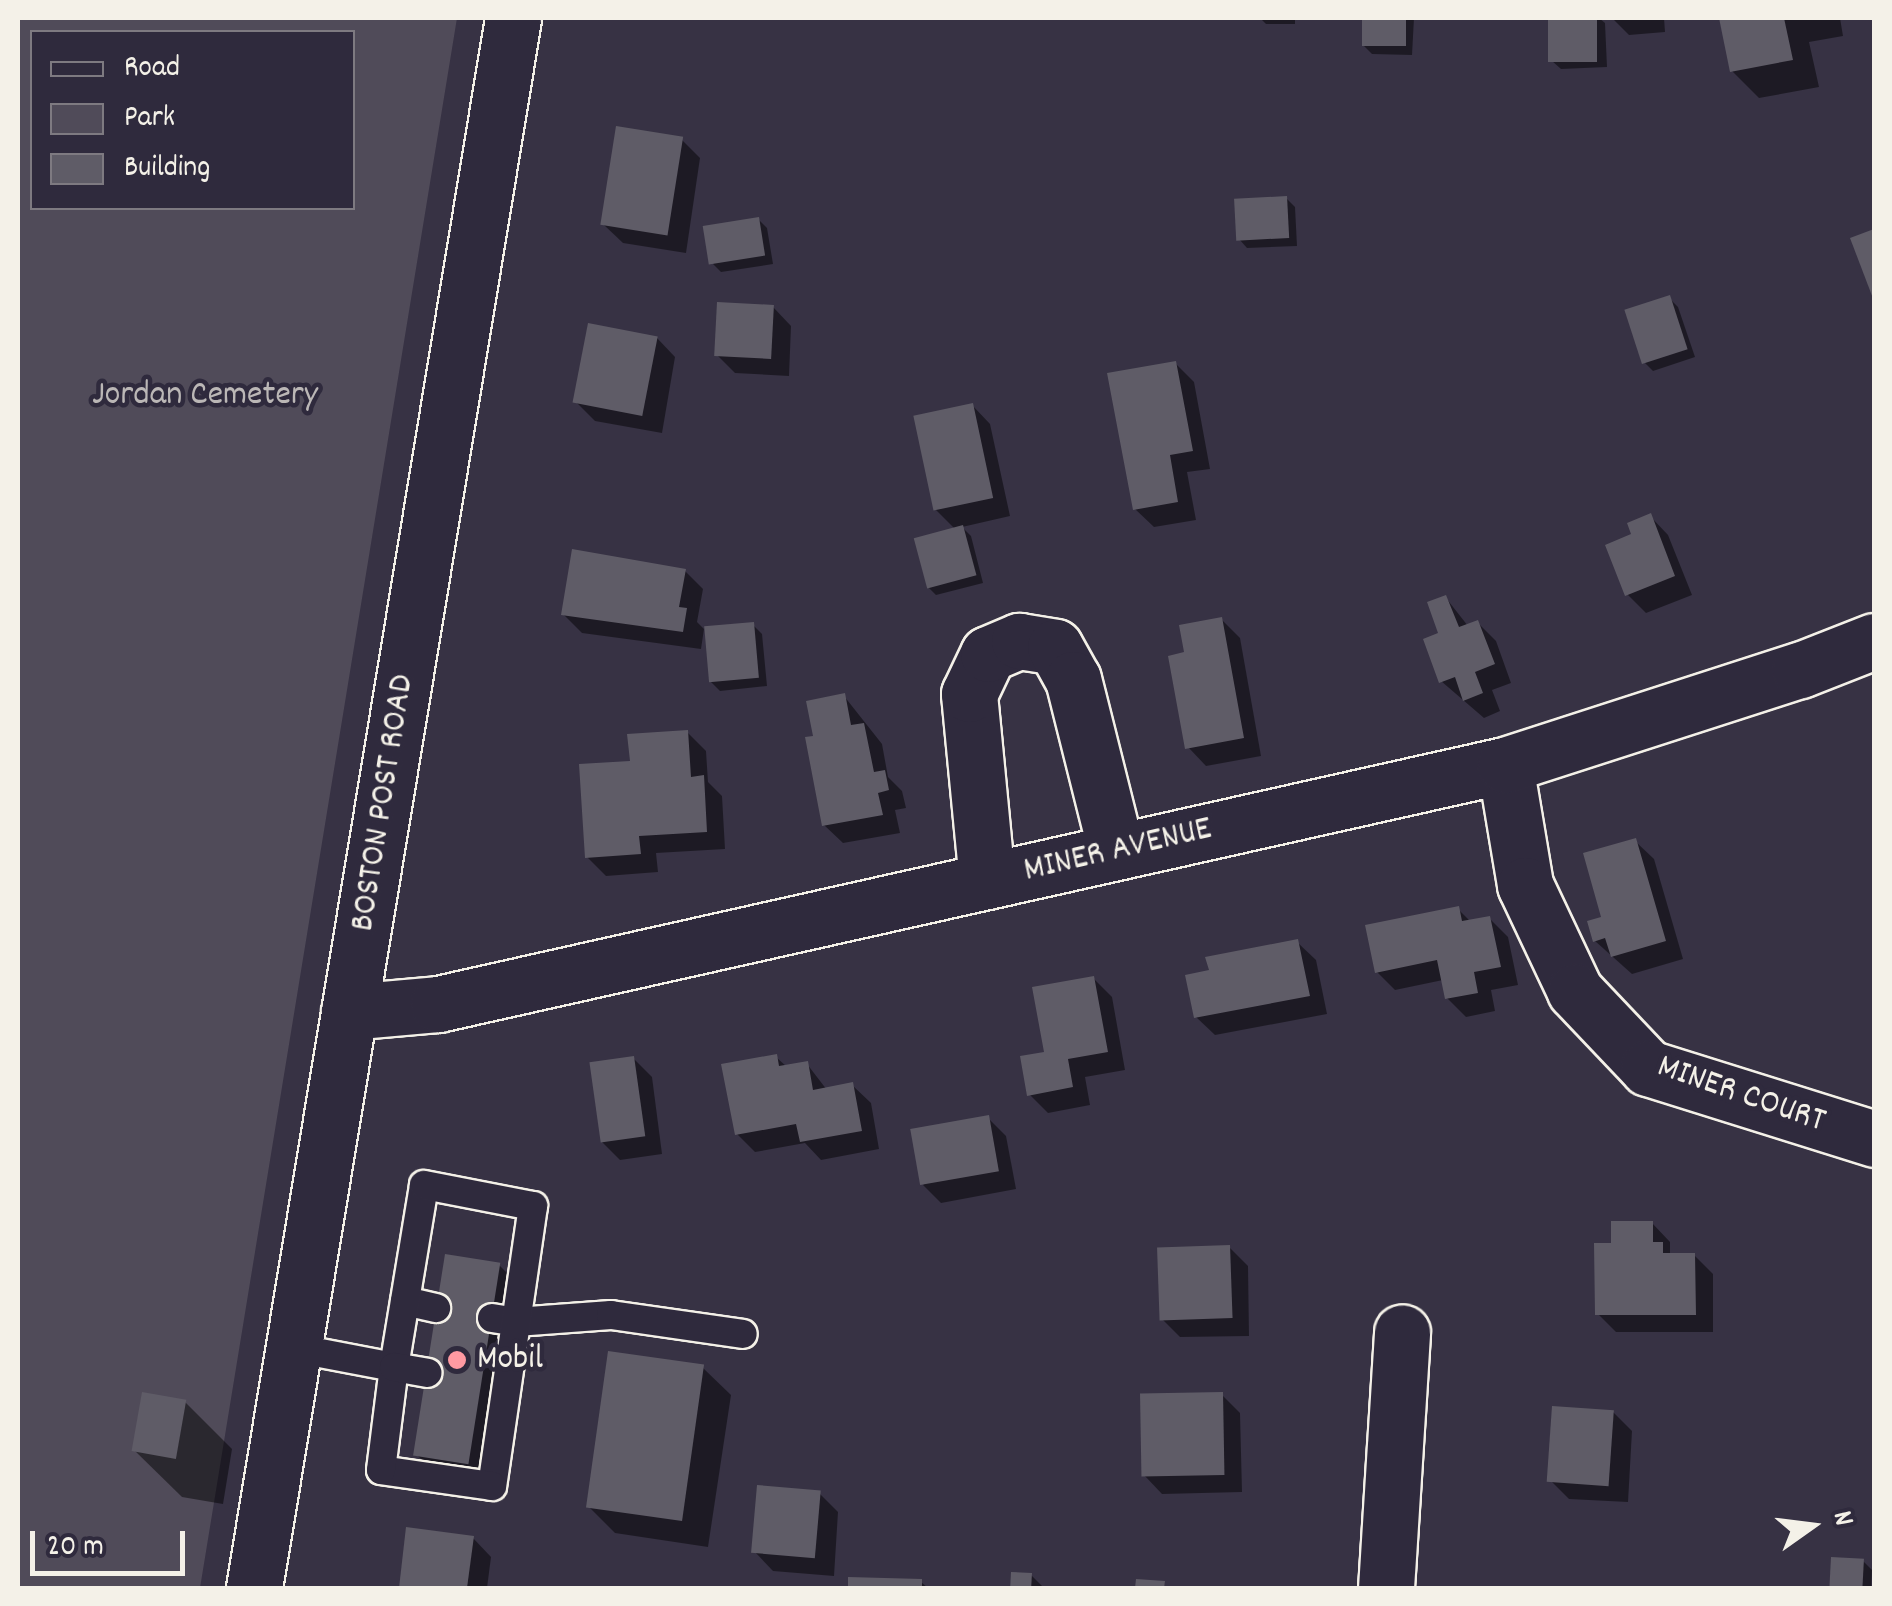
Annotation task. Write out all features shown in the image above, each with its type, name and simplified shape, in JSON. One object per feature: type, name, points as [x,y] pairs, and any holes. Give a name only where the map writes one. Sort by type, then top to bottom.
[{"type":"street","name":"BOSTON POST ROAD","points":[[254,1588],[513,18]]},
{"type":"street","name":"MINER AVENUE","points":[[349,1012],[438,1004],[1505,766],[1800,670],[1874,640]]},
{"type":"street","points":[[986,881],[969,694],[988,654],[1019,642],[1054,646],[1073,679],[1116,850]]},
{"type":"street","name":"MINER COURT","points":[[1505,766],[1525,885],[1575,991],[1648,1068],[1874,1139]]},
{"type":"street","points":[[1386,1588],[1402,1333]]},
{"type":"lane","points":[[424,1185],[533,1206],[504,1320],[494,1384],[492,1486],[380,1470],[405,1302],[424,1185]]},
{"type":"lane","points":[[405,1302],[436,1308]]},
{"type":"lane","points":[[504,1320],[611,1315],[742,1334]]},
{"type":"lane","points":[[294,1348],[427,1372]]},
{"type":"green space","name":"Jordan Cemetery","points":[[18,18],[457,18],[200,1588],[18,1588]]},
{"type":"building","points":[[1362,18],[1406,18],[1406,46],[1362,46]]},
{"type":"building","points":[[1548,18],[1597,18],[1597,62],[1548,62]]},
{"type":"building","points":[[1719,18],[1784,18],[1793,60],[1730,72]]},
{"type":"building","points":[[616,126],[683,137],[668,235],[600,225]]},
{"type":"building","points":[[1287,196],[1289,238],[1236,241],[1234,199]]},
{"type":"building","points":[[759,217],[765,256],[709,264],[703,226]]},
{"type":"building","points":[[1874,229],[1874,301],[1850,238]]},
{"type":"building","points":[[1670,295],[1688,349],[1642,364],[1624,310]]},
{"type":"building","points":[[717,302],[774,305],[771,359],[714,356]]},
{"type":"building","points":[[588,323],[658,337],[642,416],[573,403]]},
{"type":"building","points":[[1176,361],[1193,451],[1170,455],[1178,502],[1133,510],[1107,373]]},
{"type":"building","points":[[973,403],[993,498],[934,511],[913,416]]},
{"type":"building","points":[[1651,513],[1675,576],[1625,596],[1605,545],[1631,534],[1627,523]]},
{"type":"building","points":[[963,525],[976,575],[927,588],[914,538]]},
{"type":"building","points":[[572,549],[686,569],[679,607],[687,608],[683,632],[561,615]]},
{"type":"building","points":[[1446,595],[1459,627],[1478,620],[1495,664],[1475,672],[1483,693],[1463,701],[1455,677],[1439,683],[1423,639],[1438,633],[1427,602]]},
{"type":"building","points":[[1222,617],[1244,738],[1185,749],[1168,656],[1184,652],[1179,625]]},
{"type":"building","points":[[754,622],[759,678],[709,682],[704,626]]},
{"type":"building","points":[[845,693],[851,725],[864,723],[874,772],[885,770],[889,790],[878,793],[883,815],[822,826],[805,737],[813,736],[806,701]]},
{"type":"building","points":[[688,730],[691,777],[704,775],[707,832],[639,836],[641,854],[585,858],[579,764],[630,761],[627,734]]},
{"type":"building","points":[[1636,838],[1666,941],[1611,957],[1605,938],[1593,942],[1587,921],[1601,917],[1583,853]]},
{"type":"building","points":[[1459,906],[1462,921],[1490,916],[1501,967],[1474,972],[1478,993],[1445,999],[1437,960],[1375,973],[1365,925]]},
{"type":"building","points":[[1298,939],[1310,996],[1194,1018],[1185,975],[1209,970],[1205,957]]},
{"type":"building","points":[[1094,976],[1108,1052],[1068,1059],[1073,1087],[1027,1096],[1020,1056],[1044,1052],[1032,987]]},
{"type":"building","points":[[777,1054],[779,1066],[808,1061],[813,1090],[853,1082],[862,1131],[800,1142],[796,1124],[735,1135],[721,1064]]},
{"type":"building","points":[[634,1056],[645,1136],[601,1142],[589,1062]]},
{"type":"building","points":[[989,1115],[999,1171],[920,1185],[910,1129]]},
{"type":"building","points":[[1611,1221],[1653,1221],[1653,1242],[1663,1242],[1663,1253],[1695,1253],[1696,1315],[1595,1315],[1594,1243],[1611,1243]]},
{"type":"building","points":[[1230,1245],[1233,1318],[1160,1321],[1157,1248]]},
{"type":"building","points":[[445,1254],[500,1263],[468,1464],[413,1455]]},
{"type":"building","points":[[608,1351],[704,1364],[682,1521],[586,1507]]},
{"type":"building","points":[[142,1392],[186,1400],[176,1459],[132,1451]]},
{"type":"building","points":[[1223,1392],[1224,1475],[1141,1476],[1140,1393]]},
{"type":"building","points":[[1552,1406],[1614,1410],[1609,1486],[1547,1482]]},
{"type":"building","points":[[757,1485],[821,1491],[815,1558],[751,1553]]},
{"type":"building","points":[[406,1527],[474,1536],[467,1588],[399,1588]]},
{"type":"building","points":[[1831,1557],[1864,1559],[1862,1588],[1829,1588]]},
{"type":"building","points":[[1011,1572],[1032,1573],[1031,1588],[1010,1588]]},
{"type":"building","points":[[848,1577],[922,1579],[922,1588],[848,1588]]},
{"type":"building","points":[[1136,1579],[1165,1581],[1164,1588],[1135,1588]]},
{"type":"place","name":"Mobil","points":[[457,1360]]}]
